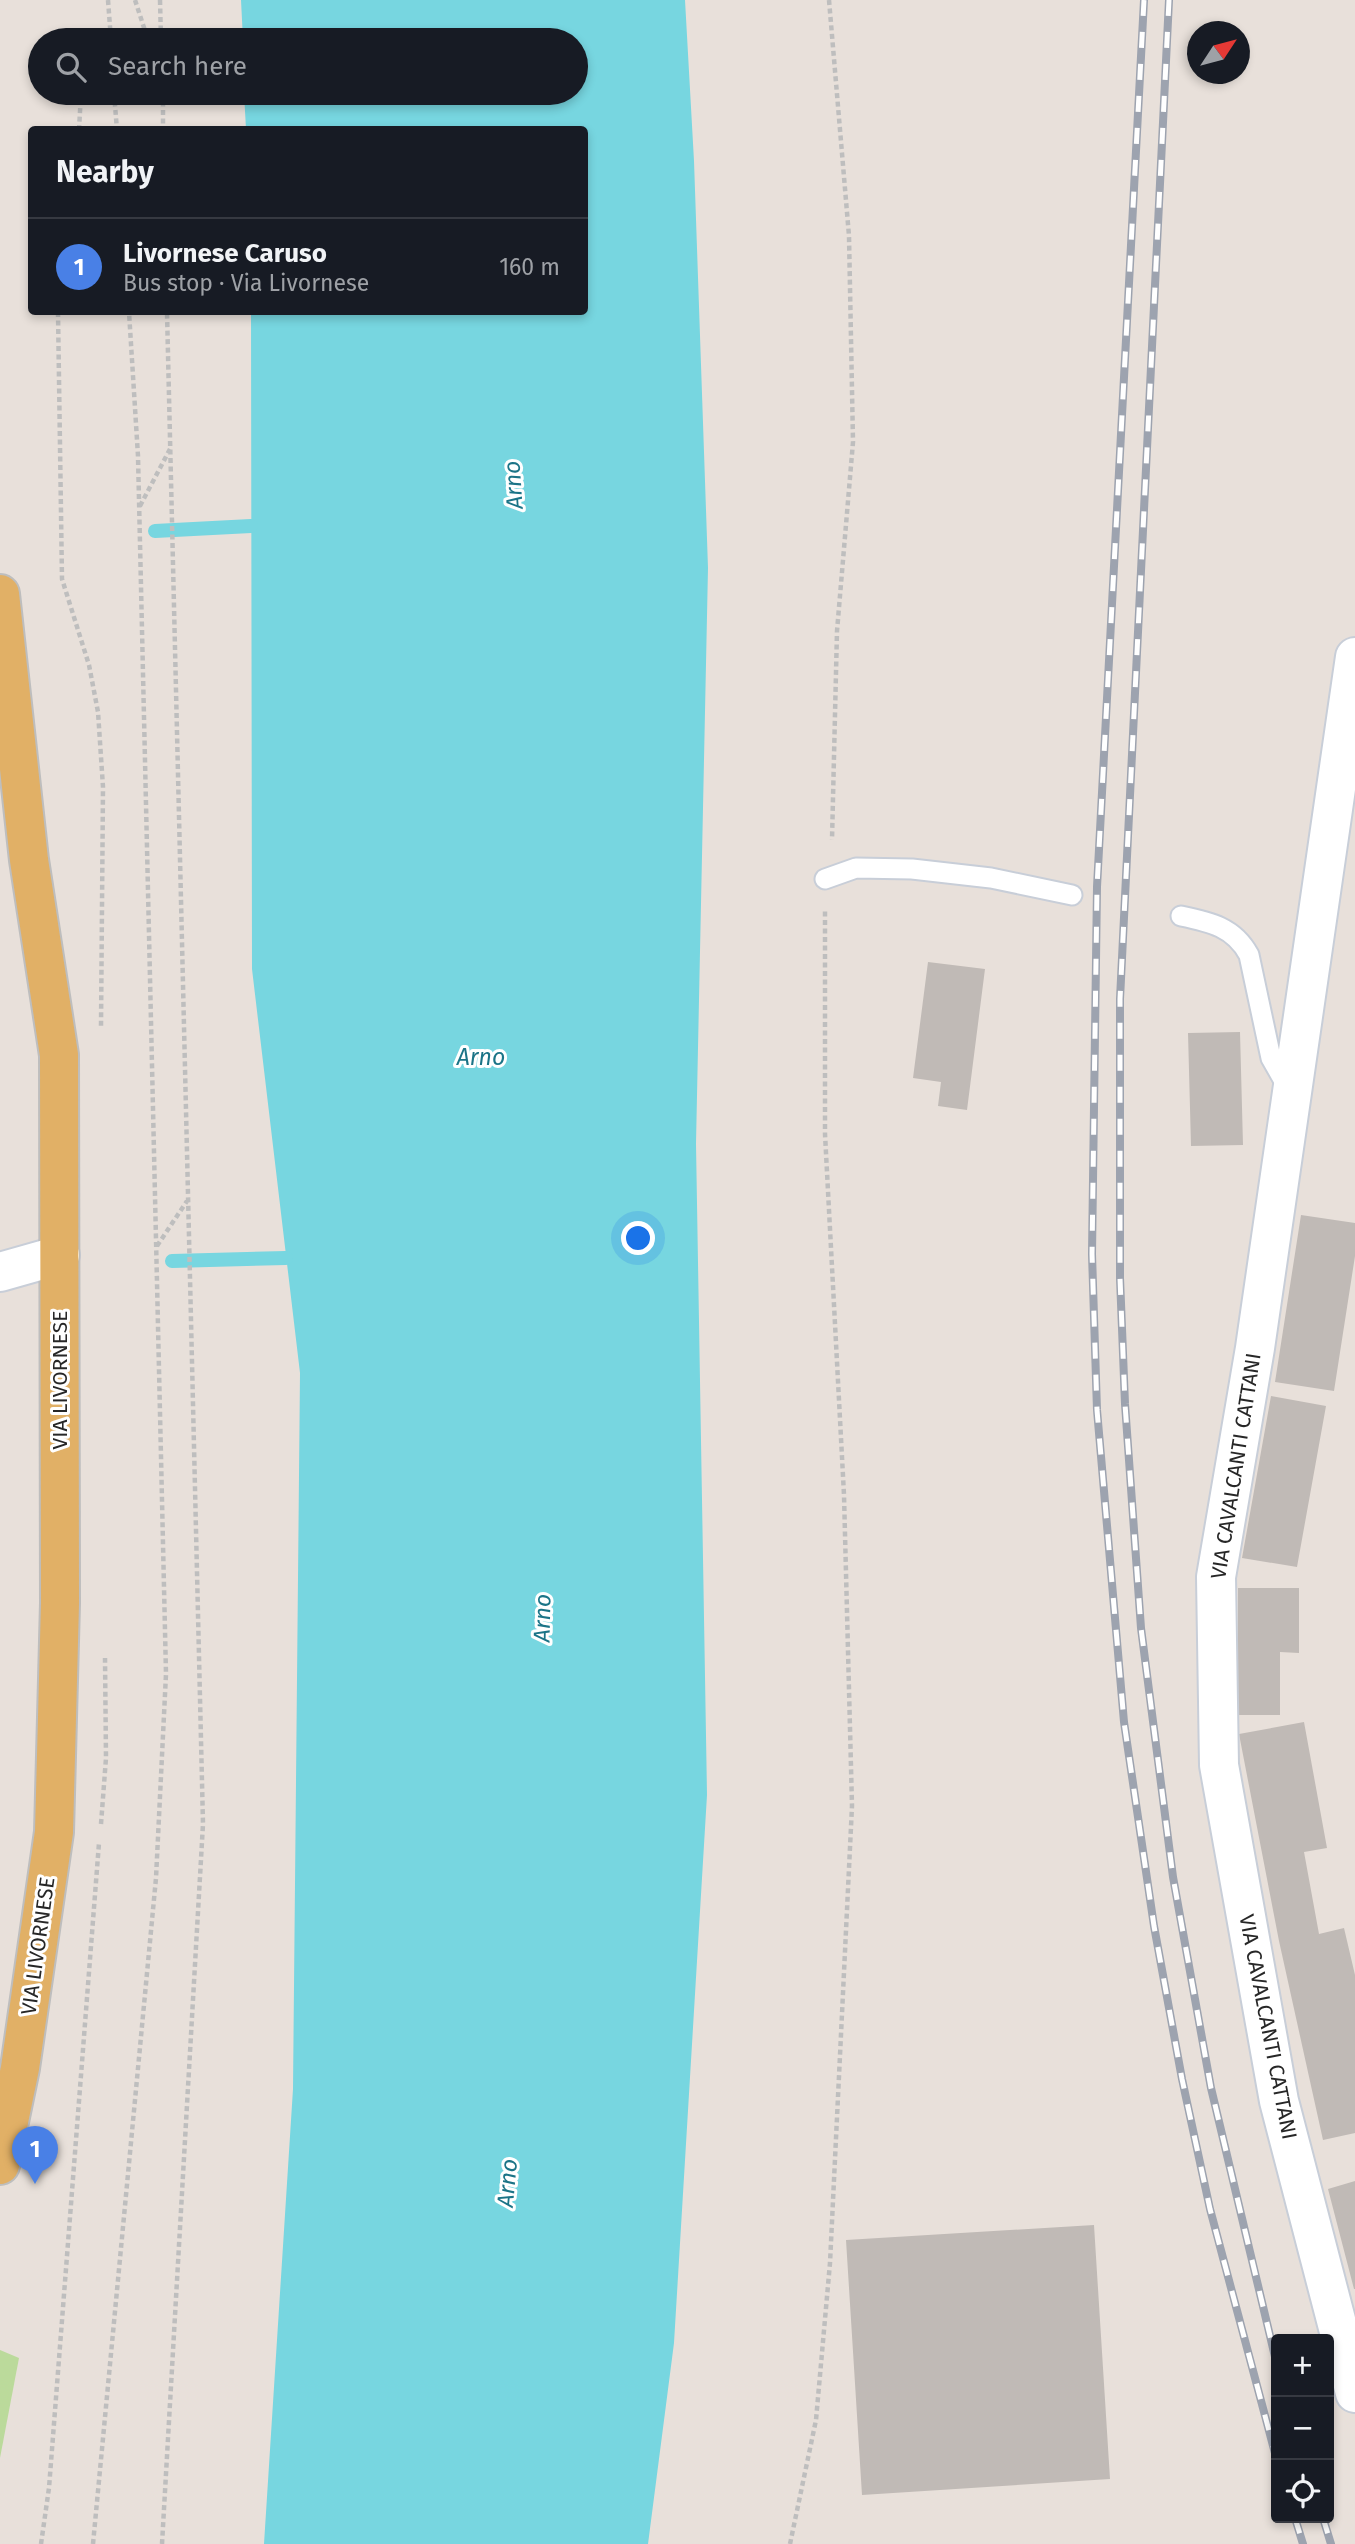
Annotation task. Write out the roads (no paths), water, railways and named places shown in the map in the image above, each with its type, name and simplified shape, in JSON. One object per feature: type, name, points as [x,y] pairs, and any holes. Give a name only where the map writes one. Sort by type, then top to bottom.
[{"type":"main road","name":"VIA LIVORNESE","points":[[0,594],[29,860],[59,1055],[60,1255],[60,1604],[54,1832],[20,2068],[0,2165]]},
{"type":"street","name":"VIA CAVALCANTI CATTANI","points":[[1355,657],[1292,1095],[1216,1577],[1219,1765],[1279,2101],[1355,2393]]},
{"type":"street","points":[[0,1272],[60,1255]]},
{"type":"lane","points":[[825,879],[856,868],[912,869],[991,878],[1072,895]]},
{"type":"lane","points":[[1181,916],[1213,922],[1241,941],[1249,955],[1271,1058],[1292,1095]]},
{"type":"water","name":"Arno","points":[[241,0],[685,0],[694,161],[708,568],[696,1144],[707,1795],[674,2343],[648,2544],[264,2544],[293,2089],[300,1373],[252,969],[251,315],[588,315],[588,126],[246,126],[245,105],[588,105],[588,28],[242,28]]},
{"type":"waterway","points":[[155,531],[251,526]]},
{"type":"waterway","points":[[172,1261],[286,1258]]},
{"type":"railway","points":[[1144,0],[1097,887],[1092,1254],[1097,1410],[1124,1722],[1154,1926],[1182,2079],[1210,2209],[1271,2438]]},
{"type":"railway","points":[[1169,0],[1120,999],[1120,1278],[1125,1404],[1141,1628],[1173,1877],[1211,2088],[1271,2340]]},
{"type":"railway","points":[[1297,2523],[1303,2544]]},
{"type":"railway","points":[[1325,2523],[1331,2544]]},
{"type":"place","name":"Livornese Caruso","points":[[35,2184]]}]
